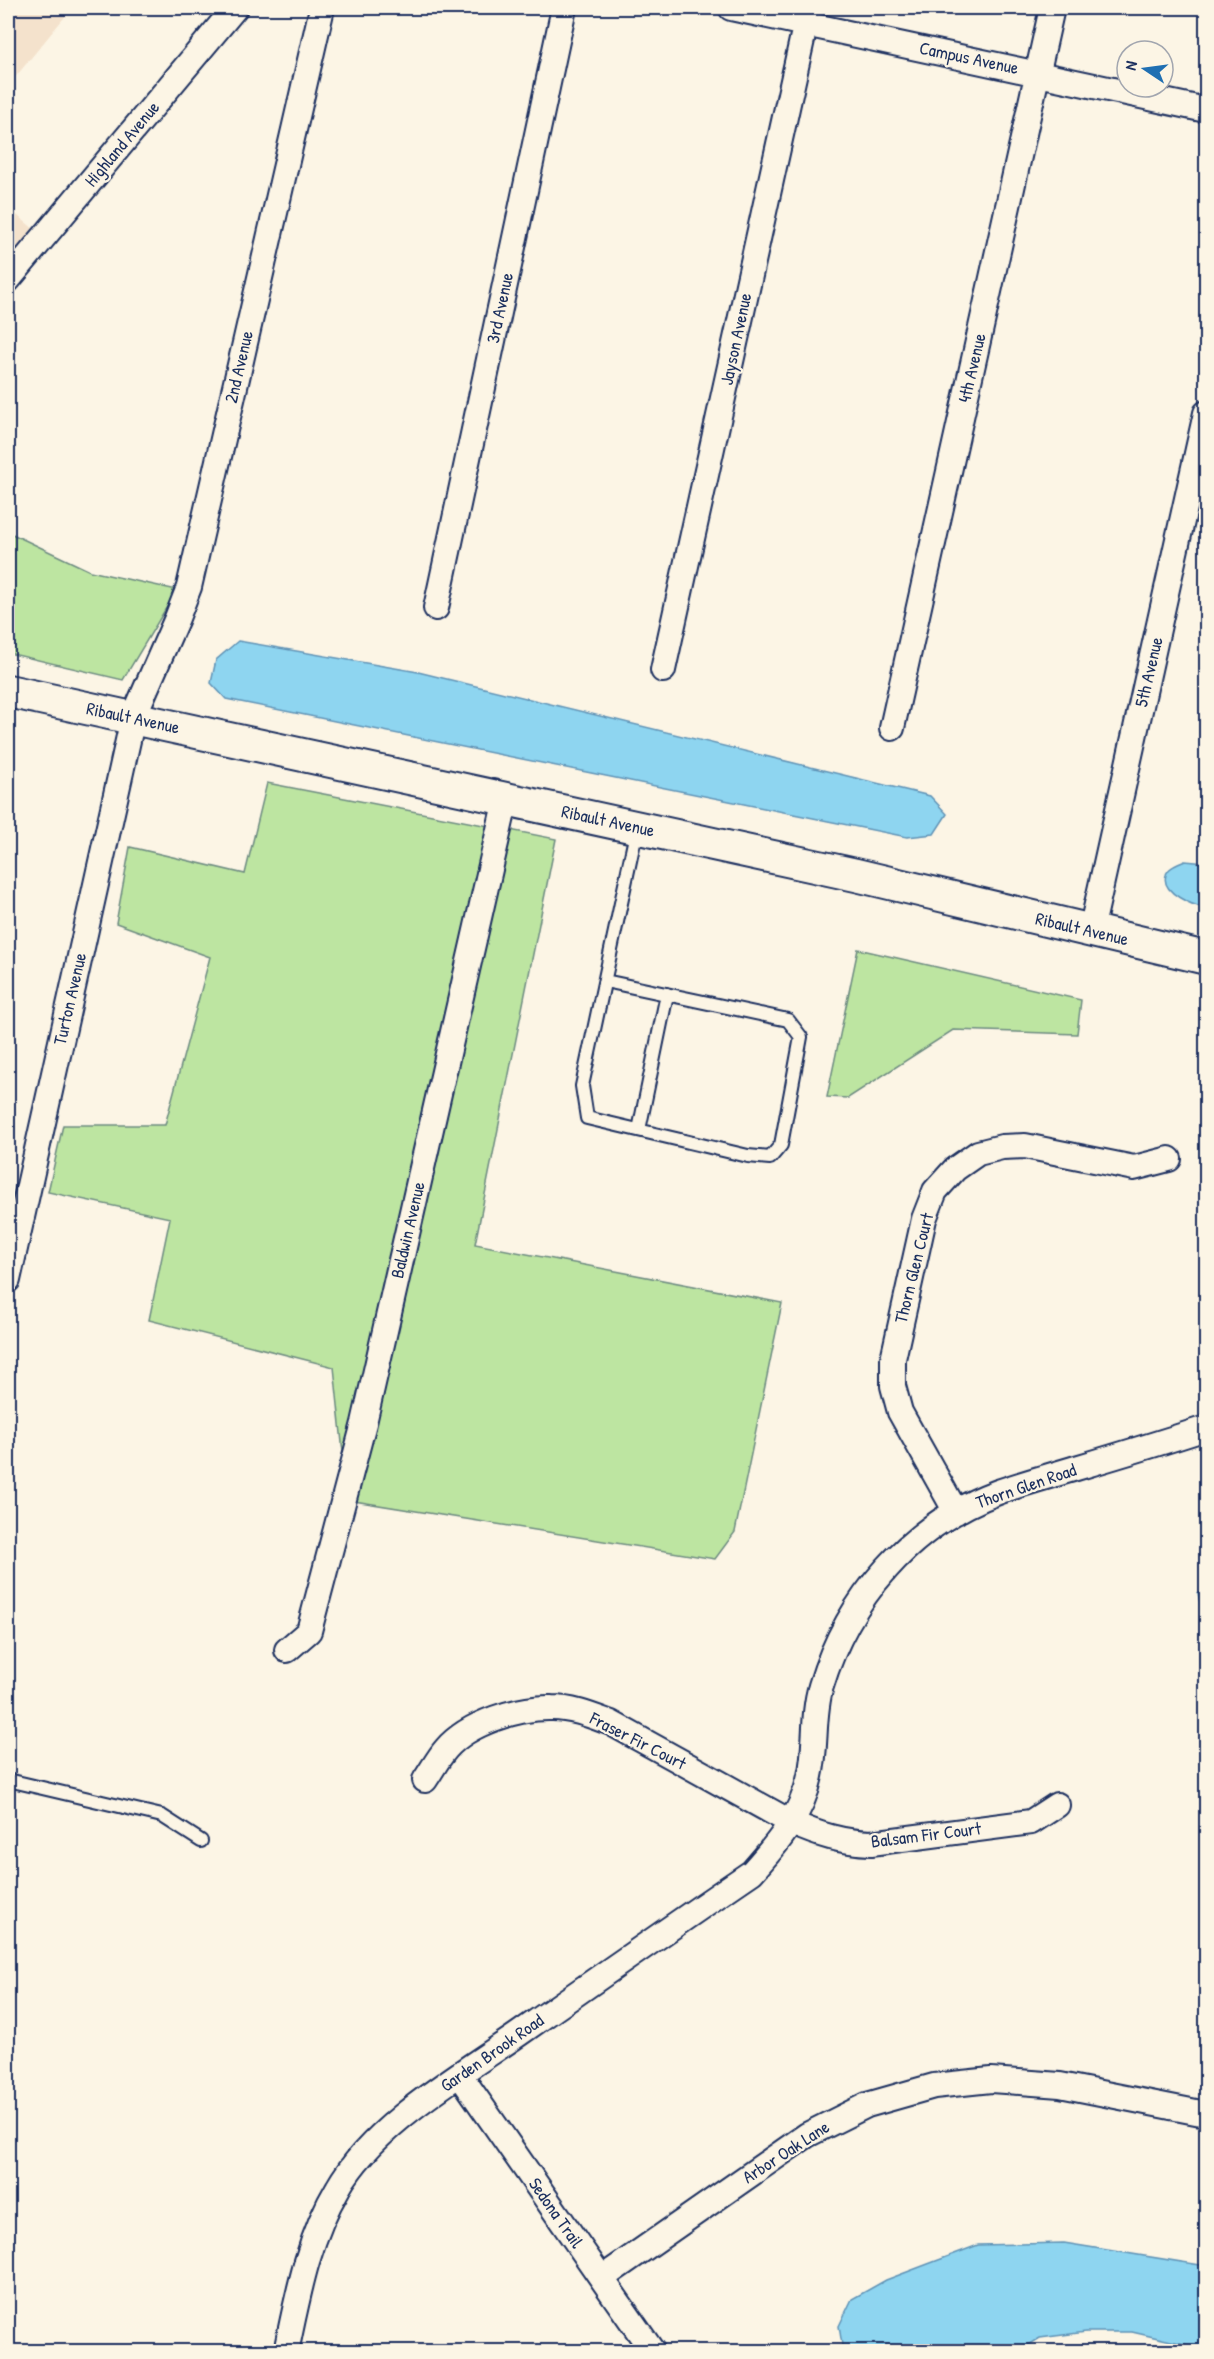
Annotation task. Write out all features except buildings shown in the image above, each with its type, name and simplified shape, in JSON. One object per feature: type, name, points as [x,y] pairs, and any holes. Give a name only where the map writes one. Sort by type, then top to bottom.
[{"type":"street","name":"Highland Avenue","points":[[9,284],[236,8]]},
{"type":"street","name":"2nd Avenue","points":[[133,718],[189,587],[322,8]]},
{"type":"street","name":"3rd Avenue","points":[[436,608],[564,8]]},
{"type":"street","name":"Campus Avenue","points":[[731,8],[807,16],[1037,73],[1206,110]]},
{"type":"street","name":"4th Avenue","points":[[892,728],[1052,8]]},
{"type":"street","name":"Jayson Avenue","points":[[663,670],[807,16]]},
{"type":"street","name":"5th Avenue","points":[[1091,931],[1206,413]]},
{"type":"street","name":"Ribault Avenue","points":[[8,691],[856,875],[1206,958]]},
{"type":"street","name":"Turton Avenue","points":[[8,1280],[15,1215],[133,718]]},
{"type":"street","name":"Baldwin Avenue","points":[[287,1650],[309,1631],[364,1423],[506,799]]},
{"type":"street","name":"Thorn Glen Court","points":[[956,1512],[900,1412],[893,1386],[893,1359],[924,1219],[935,1191],[955,1169],[978,1153],[1002,1147],[1025,1146],[1134,1168],[1169,1159]]},
{"type":"street","name":"Thorn Glen Road","points":[[792,1823],[810,1777],[814,1725],[820,1689],[834,1648],[861,1599],[895,1558],[931,1528],[956,1512],[997,1493],[1206,1428]]},
{"type":"street","name":"Fraser Fir Court","points":[[425,1780],[447,1748],[478,1725],[515,1712],[552,1708],[586,1713],[611,1723],[792,1823]]},
{"type":"street","name":"Balsam Fir Court","points":[[792,1823],[846,1842],[871,1843],[1031,1822],[1057,1805]]},
{"type":"street","name":"Garden Brook Road","points":[[286,2352],[305,2264],[318,2224],[339,2186],[362,2153],[392,2124],[460,2075],[752,1872],[792,1823]]},
{"type":"street","name":"Sedona Trail","points":[[460,2075],[653,2352]]},
{"type":"street","name":"Arbor Oak Lane","points":[[602,2278],[807,2135],[867,2104],[934,2086],[991,2080],[1060,2085],[1206,2115]]},
{"type":"lane","points":[[604,981],[788,1020],[801,1037],[781,1145],[770,1158],[748,1156],[586,1118],[582,1086],[604,981],[638,827]]},
{"type":"lane","points":[[639,1130],[667,994]]},
{"type":"lane","points":[[8,1780],[162,1816],[201,1841]]},
{"type":"shaded area","points":[[8,8],[72,8],[8,86]]},
{"type":"shaded area","points":[[8,208],[34,229],[8,258]]},
{"type":"green space","points":[[8,532],[90,571],[177,590],[123,680],[8,653]]},
{"type":"green space","points":[[267,783],[556,839],[475,1244],[782,1303],[735,1532],[715,1559],[348,1500],[334,1367],[149,1320],[170,1218],[48,1192],[63,1125],[165,1125],[210,957],[116,923],[130,847],[245,874]]},
{"type":"green space","points":[[858,949],[1081,1000],[1077,1034],[953,1030],[848,1098],[827,1097]]},
{"type":"water","points":[[238,641],[418,672],[930,796],[947,814],[934,834],[907,837],[226,699],[211,683],[216,660]]},
{"type":"water","points":[[1185,861],[1206,863],[1206,908],[1179,898],[1168,887],[1167,872]]},
{"type":"water","points":[[1206,1592],[1206,1633],[1198,1593]]},
{"type":"water","points":[[1064,2243],[1206,2266],[1206,2349],[1132,2332],[1086,2332],[1040,2338],[1019,2351],[843,2351],[839,2326],[852,2299],[886,2280],[978,2245]]}]
